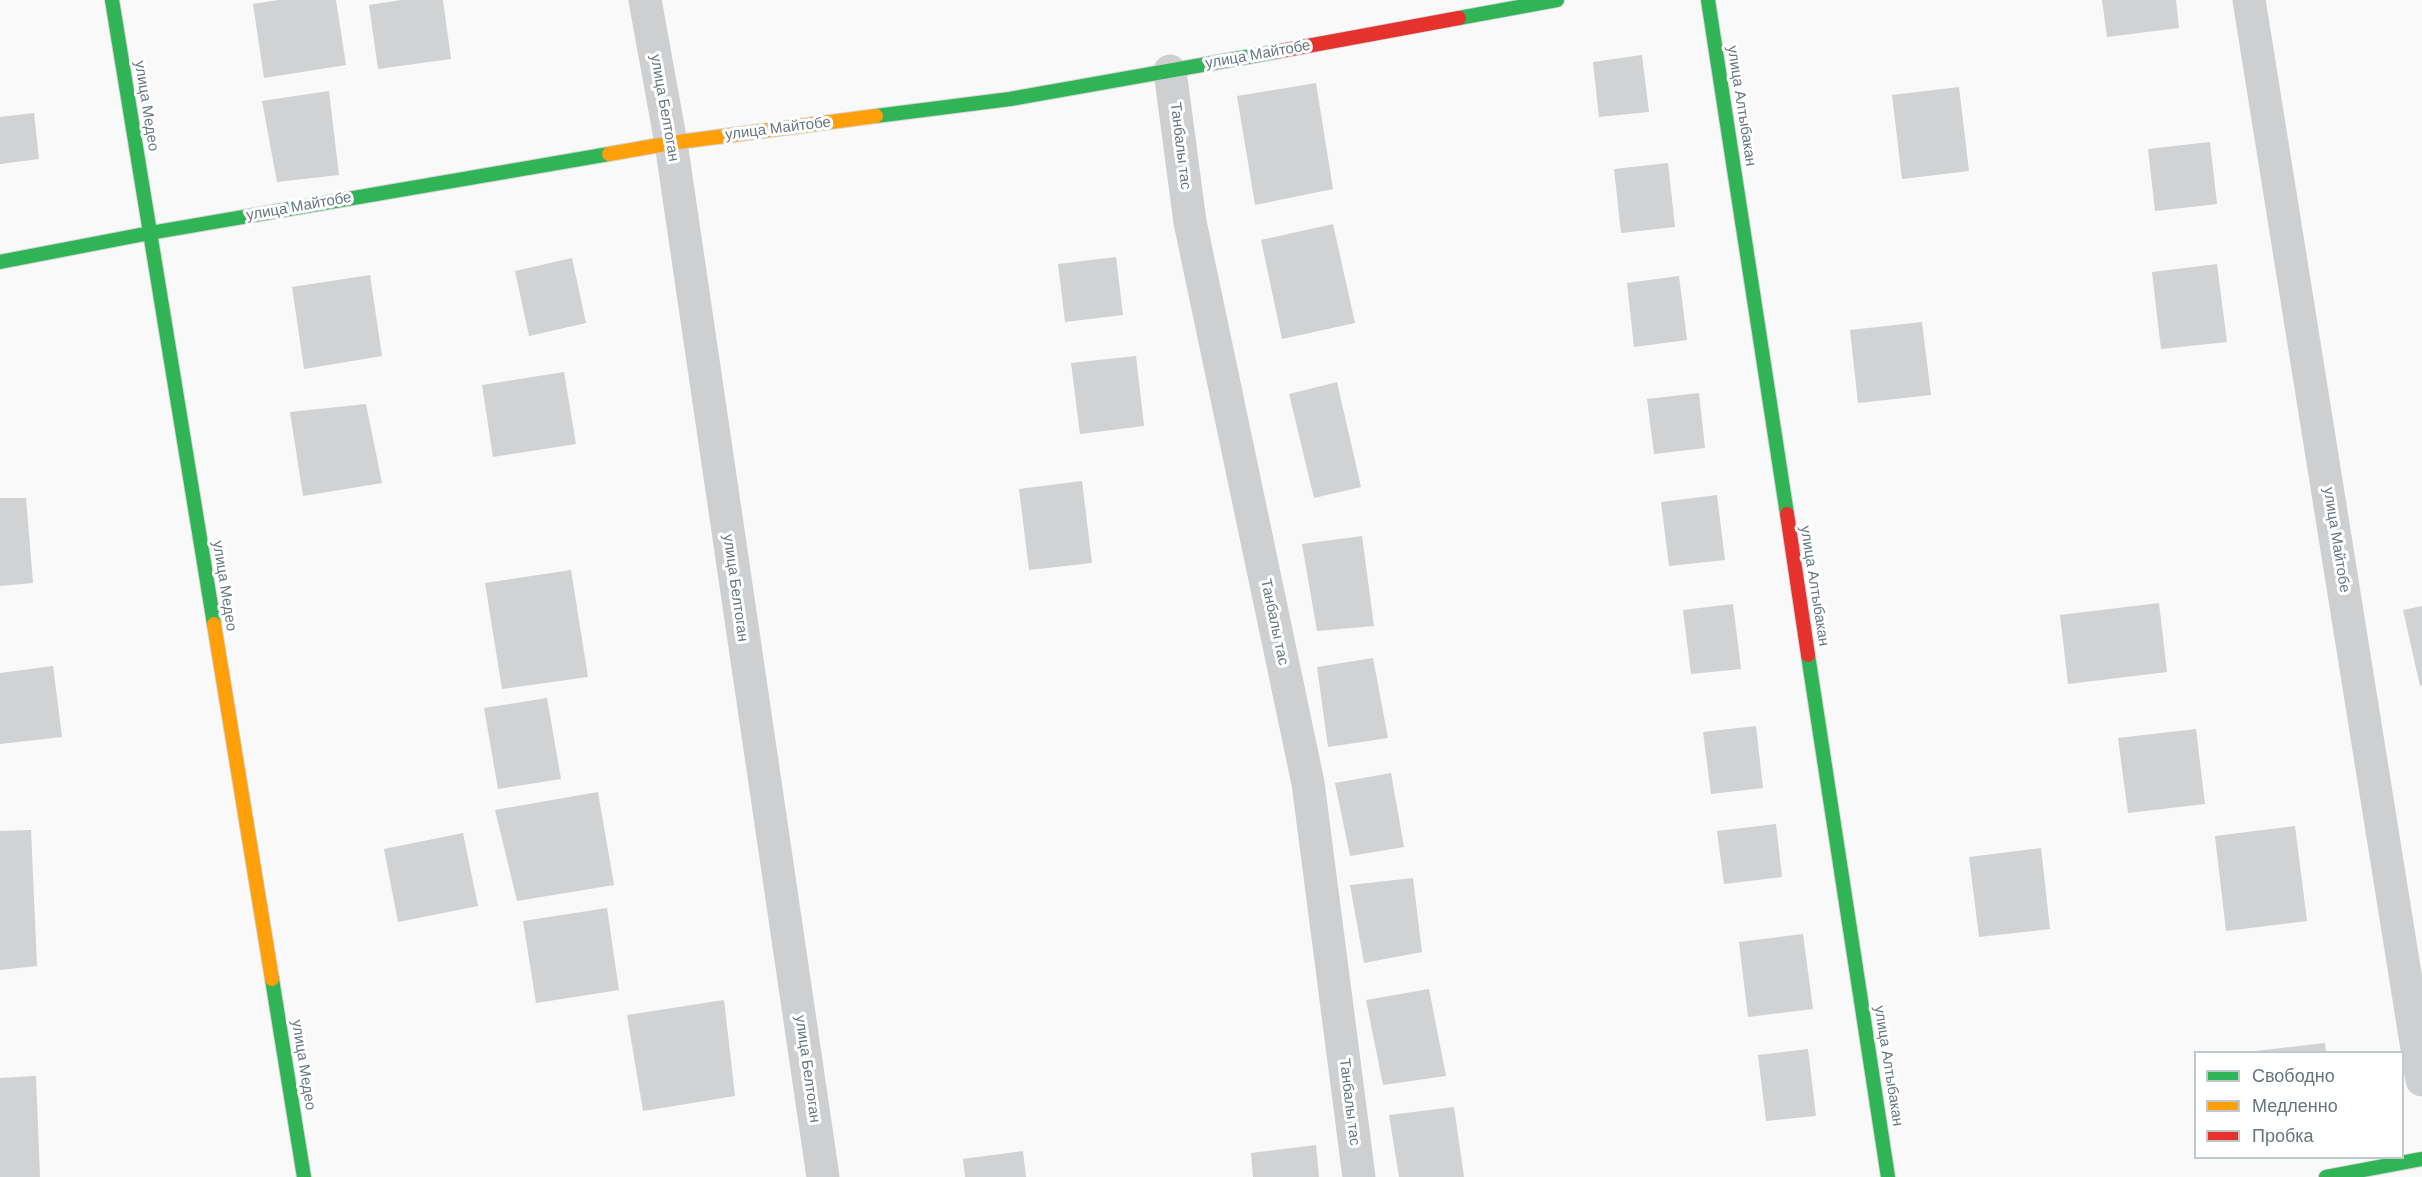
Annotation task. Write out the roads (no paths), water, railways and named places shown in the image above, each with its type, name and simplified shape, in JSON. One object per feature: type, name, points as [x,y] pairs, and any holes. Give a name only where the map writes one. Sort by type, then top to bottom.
[{"type":"street","name":"улица Медео","points":[[112,0],[304,1177]]},
{"type":"street","name":"улица Белтоган","points":[[645,0],[671,143],[823,1177]]},
{"type":"street","name":"улица Майтобе","points":[[0,262],[150,233],[671,143],[1010,99],[1557,0]]},
{"type":"street","name":"улица Алтыбакан","points":[[1708,0],[1888,1177]]},
{"type":"street","name":"улица Майтобе","points":[[2249,0],[2422,1080]]},
{"type":"street","name":"Танбалы тас","points":[[1170,71],[1190,222],[1308,783],[1359,1177]]},
{"type":"street","points":[[2326,1177],[2422,1159]]}]
